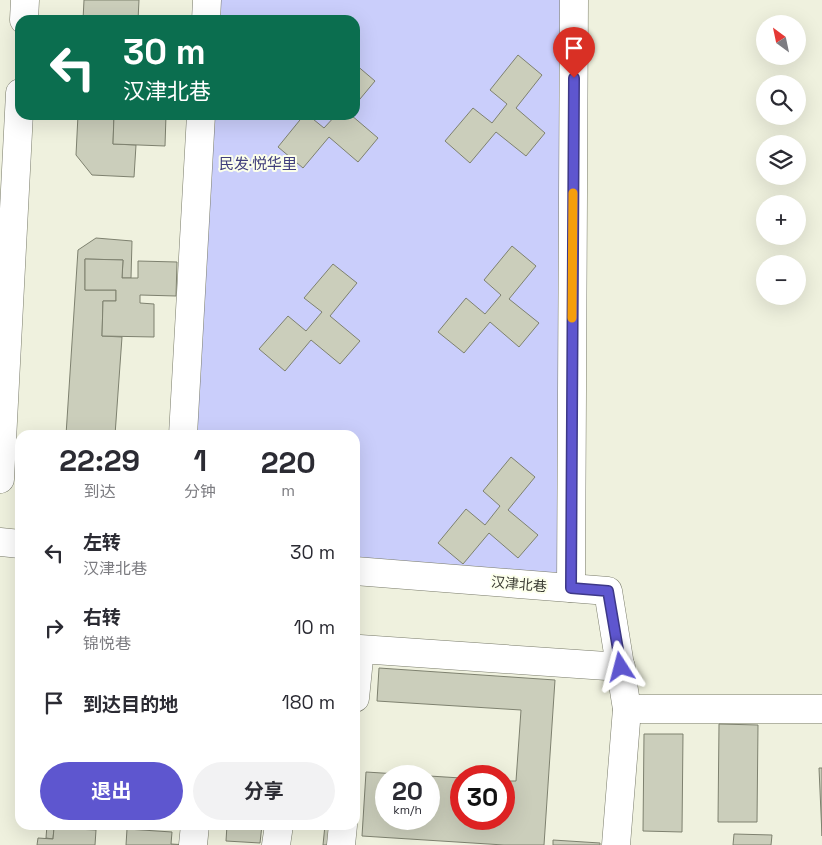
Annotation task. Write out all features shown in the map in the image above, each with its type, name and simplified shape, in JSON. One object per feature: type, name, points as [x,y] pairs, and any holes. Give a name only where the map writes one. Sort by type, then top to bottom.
[{"type":"street","points":[[24,15],[25,0]]},
{"type":"street","points":[[206,15],[208,0]]},
{"type":"street","points":[[571,588],[574,0]]},
{"type":"street","points":[[0,479],[19,120]]},
{"type":"street","points":[[183,430],[200,120]]},
{"type":"street","points":[[0,542],[15,544]]},
{"type":"street","name":"汉津北巷","points":[[360,571],[608,591],[627,709],[616,845]]},
{"type":"street","points":[[360,649],[621,667]]},
{"type":"street","points":[[627,709],[822,709]]},
{"type":"street","points":[[193,845],[194,830]]},
{"type":"street","points":[[276,845],[278,830]]},
{"type":"street","points":[[341,845],[342,830]]},
{"type":"shaded area","points":[[203,0],[572,0],[565,580],[360,565],[360,430],[178,430],[196,120],[360,120],[360,15],[202,15]]},
{"type":"building","points":[[84,0],[139,0],[138,15],[83,15]]},
{"type":"building","points":[[518,55],[542,75],[516,108],[545,133],[526,156],[496,132],[470,163],[445,141],[473,108],[492,123],[507,104],[490,90]]},
{"type":"building","points":[[360,68],[375,81],[360,99]]},
{"type":"building","points":[[78,120],[114,120],[113,144],[136,145],[134,177],[92,175],[76,155]]},
{"type":"building","points":[[114,120],[166,120],[165,146],[113,144]]},
{"type":"building","points":[[300,120],[314,120],[324,128],[331,120],[357,120],[378,138],[358,162],[329,137],[303,168],[278,147]]},
{"type":"building","points":[[96,238],[132,241],[131,278],[122,278],[123,260],[85,259],[85,290],[116,290],[116,301],[103,301],[102,336],[122,337],[115,430],[66,430],[78,250]]},
{"type":"building","points":[[512,246],[536,266],[509,299],[539,323],[519,347],[490,322],[464,353],[438,332],[466,298],[485,314],[501,295],[484,280]]},
{"type":"building","points":[[85,259],[123,260],[122,278],[138,278],[138,261],[177,262],[176,296],[140,295],[140,303],[154,304],[154,337],[102,336],[103,301],[116,301],[116,290],[85,290]]},
{"type":"building","points":[[333,264],[357,283],[330,316],[360,341],[340,364],[311,340],[285,371],[259,349],[288,316],[306,331],[322,312],[304,298]]},
{"type":"building","points":[[511,457],[535,477],[508,510],[538,535],[518,558],[489,533],[463,564],[438,543],[466,509],[485,525],[500,506],[483,491]]},
{"type":"building","points":[[379,668],[555,680],[544,845],[504,845],[362,836],[366,772],[375,773],[375,830],[440,830],[440,777],[450,777],[450,830],[515,830],[515,781],[521,710],[377,701]]},
{"type":"building","points":[[719,724],[758,725],[757,822],[718,822]]},
{"type":"building","points":[[644,734],[683,734],[682,832],[643,831]]},
{"type":"building","points":[[819,768],[822,768],[822,836]]},
{"type":"building","points":[[47,830],[54,830],[53,839],[46,838]]},
{"type":"building","points":[[54,830],[96,830],[95,845],[37,845],[38,838],[53,839]]},
{"type":"building","points":[[127,830],[142,830],[172,832],[171,844],[188,845],[126,845]]},
{"type":"building","points":[[227,830],[261,830],[260,843],[226,841]]},
{"type":"building","points":[[324,830],[338,830],[337,845],[323,845]]},
{"type":"building","points":[[734,834],[772,835],[771,845],[733,845]]},
{"type":"building","points":[[553,840],[600,843],[600,845],[553,845]]},
{"type":"slow traffic","points":[[572,318],[573,193]]},
{"type":"district","name":"民发·悦华里","points":[[258,163]]},
{"type":"route","points":[[574,78],[571,588],[608,591],[621,667]]}]
